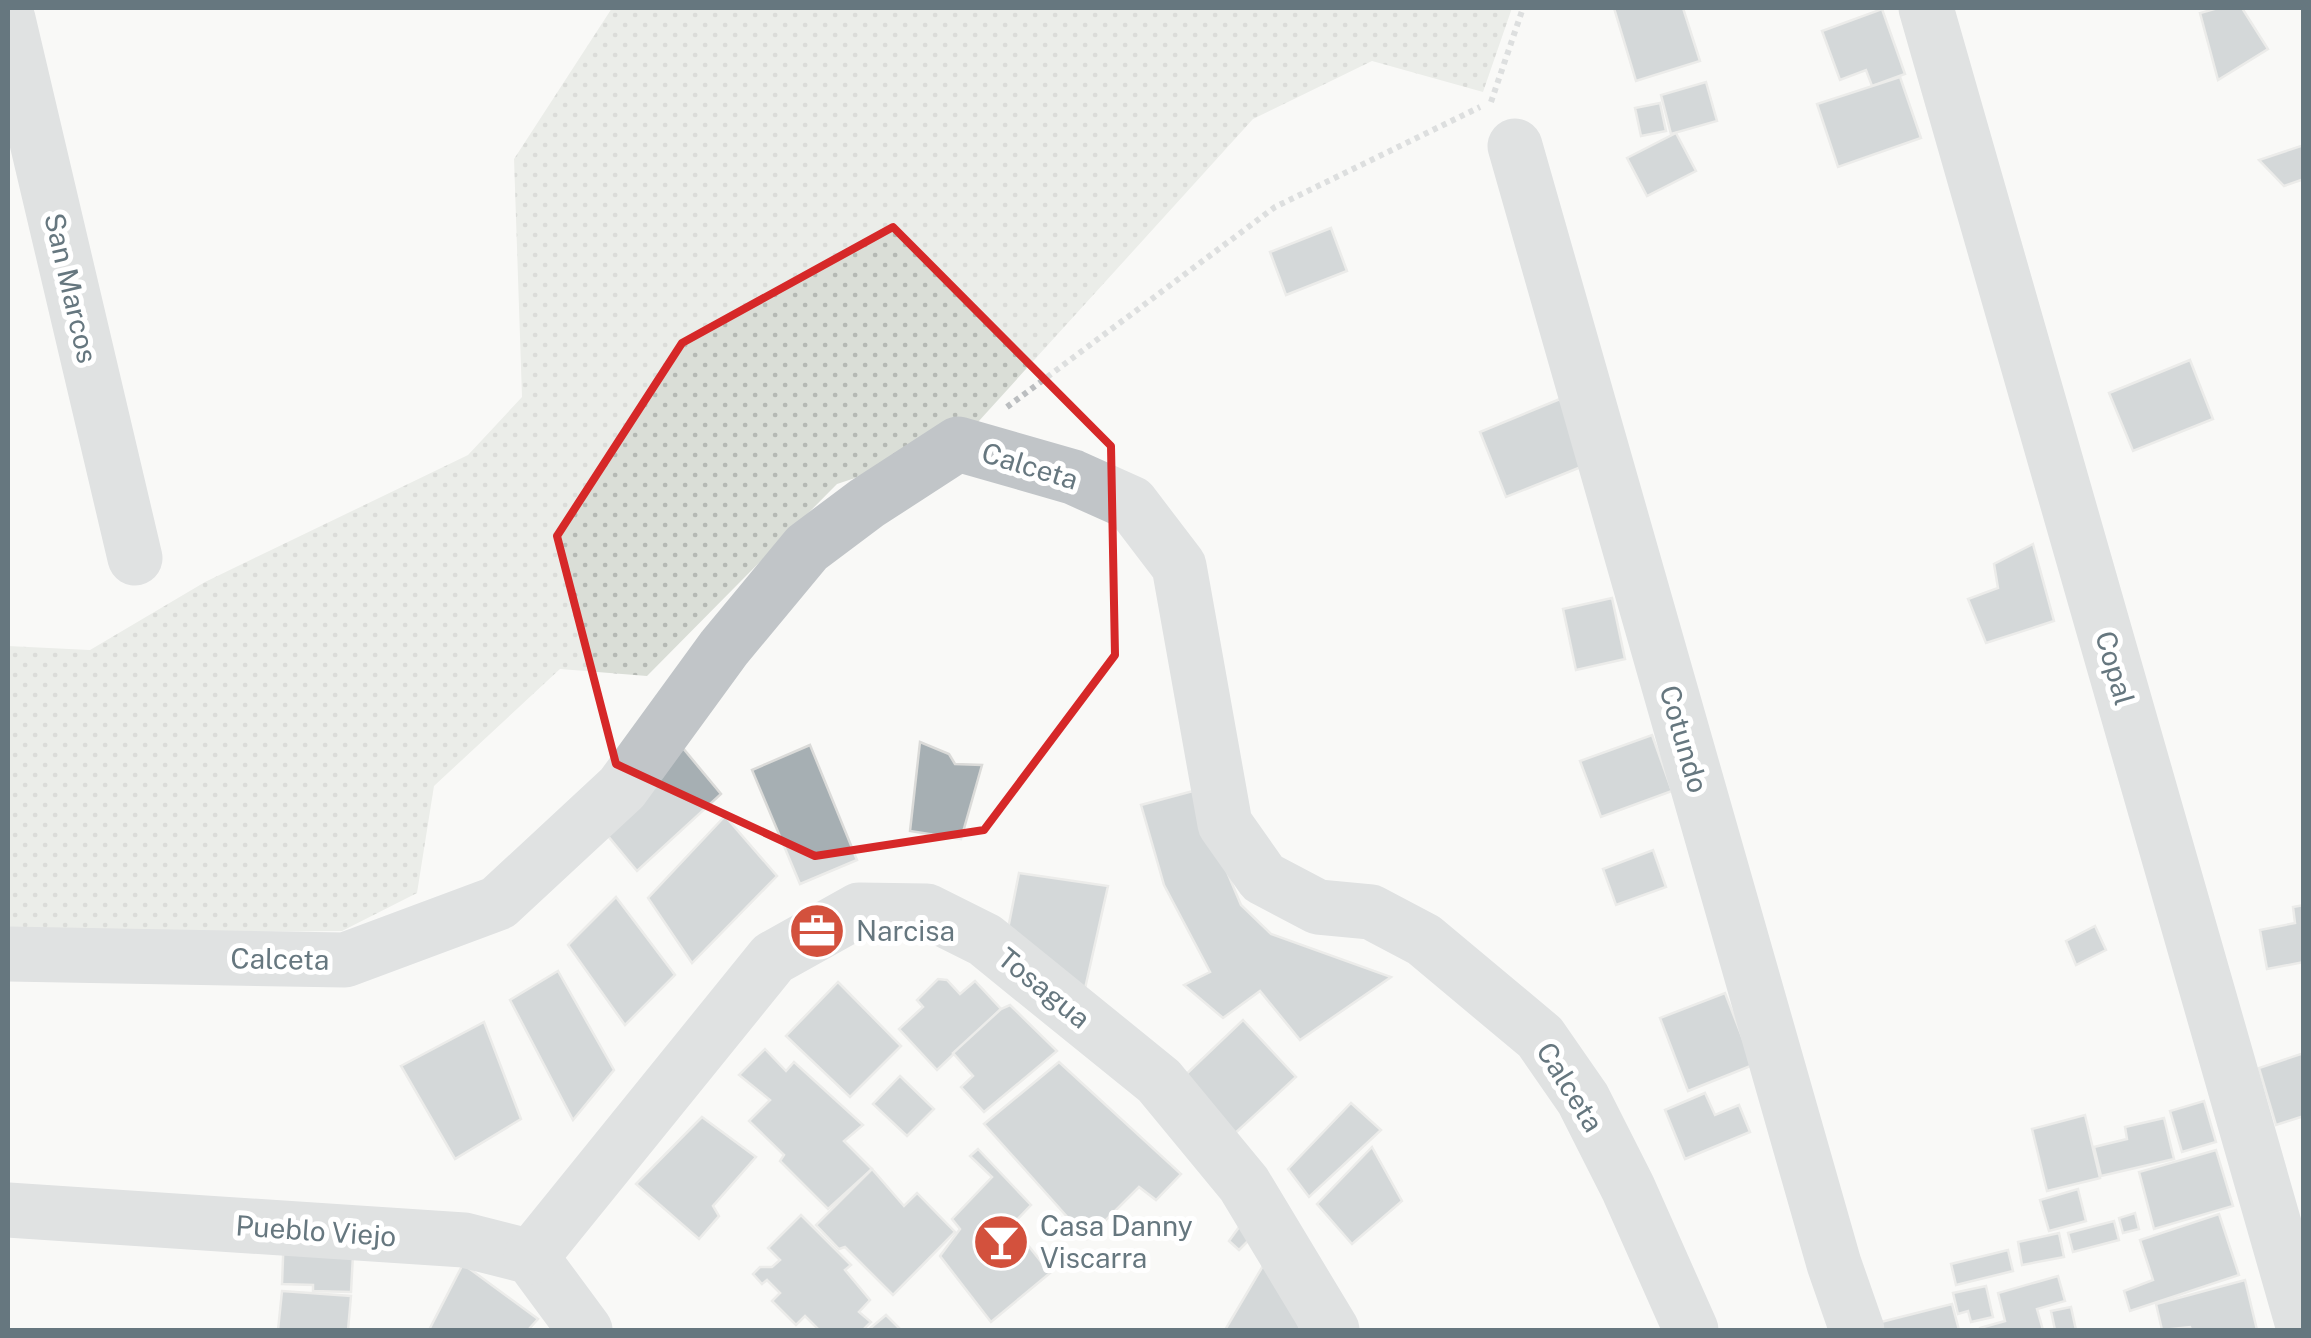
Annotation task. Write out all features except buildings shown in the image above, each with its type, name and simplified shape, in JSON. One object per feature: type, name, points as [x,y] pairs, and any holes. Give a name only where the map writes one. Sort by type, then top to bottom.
[{"type":"street","name":"Copal","points":[[1926,8],[2304,1329]]},
{"type":"street","name":"San Marcos","points":[[8,19],[136,558]]},
{"type":"street","name":"Cotundo","points":[[1515,146],[1834,1264],[1857,1330]]},
{"type":"street","name":"Calceta","points":[[8,954],[345,960],[498,903],[622,788],[724,648],[807,548],[867,503],[958,444],[1073,477],[1131,503],[1179,566],[1225,824],[1263,878],[1318,907],[1370,912],[1424,940],[1540,1036],[1592,1117],[1691,1330]]},
{"type":"street","name":"Tosagua","points":[[531,1257],[773,958],[859,910],[927,911],[985,940],[1159,1081],[1244,1184],[1332,1330]]},
{"type":"street","name":"Pueblo Viejo","points":[[8,1210],[464,1240],[531,1257]]},
{"type":"street","points":[[531,1257],[585,1330]]},
{"type":"path","points":[[958,444],[1275,207],[1492,101],[1523,8]]},
{"type":"highlighted area","points":[[893,227],[1111,446],[1115,655],[984,830],[815,856],[616,764],[557,536],[682,343]]},
{"type":"shaded area","points":[[612,8],[1512,8],[1483,92],[1372,61],[1253,119],[958,444],[837,484],[647,676],[560,669],[434,786],[417,893],[342,931],[8,934],[8,646],[90,650],[205,582],[468,455],[522,397],[514,159]]},
{"type":"place","name":"Narcisa","points":[[817,931]]},
{"type":"place","name":"Casa Danny Viscarra","points":[[1001,1242]]}]
